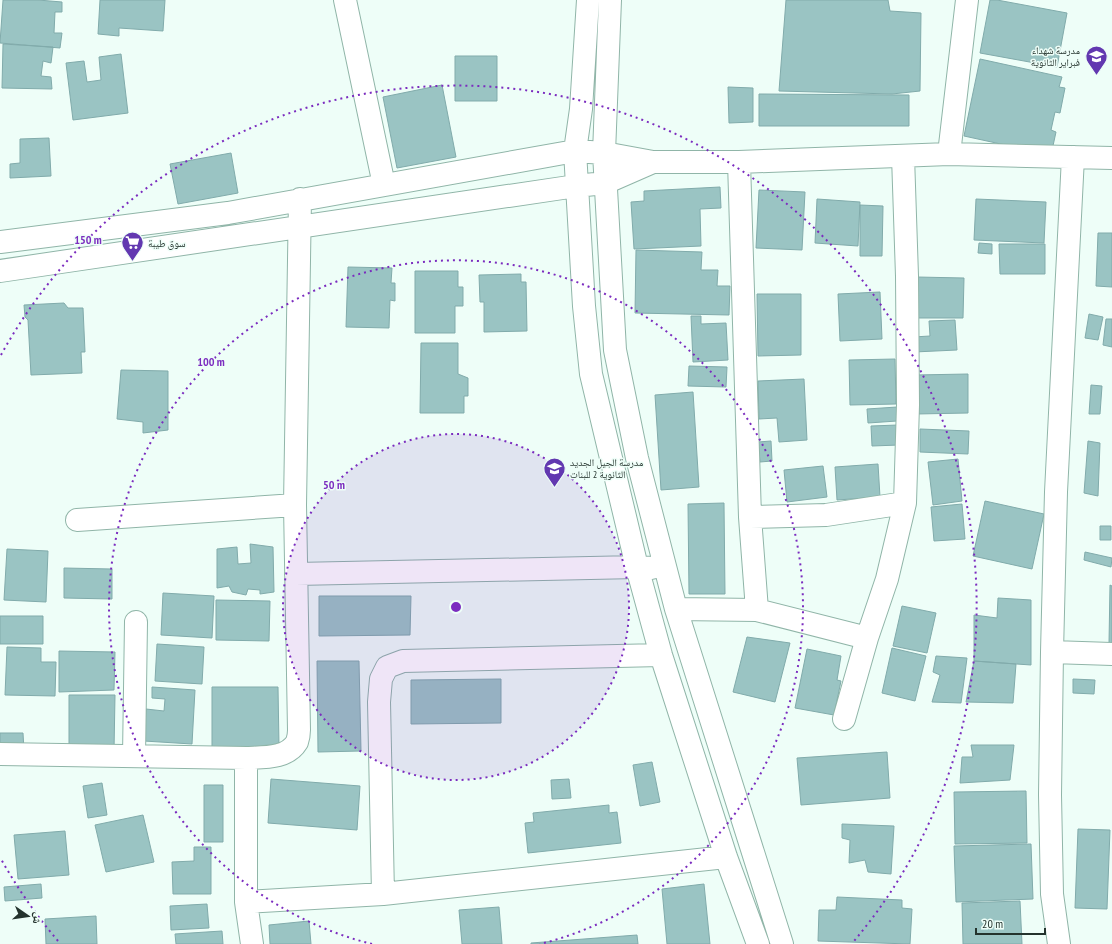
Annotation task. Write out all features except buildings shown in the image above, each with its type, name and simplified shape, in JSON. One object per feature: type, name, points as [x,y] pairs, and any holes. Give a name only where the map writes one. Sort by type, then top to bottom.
[{"type":"street","points":[[345,0],[384,184]]},
{"type":"street","points":[[588,0],[581,109],[575,151],[584,306],[591,374],[638,568],[662,655],[726,857],[758,944]]},
{"type":"street","points":[[610,0],[604,153],[615,350],[637,458],[676,609],[782,944]]},
{"type":"street","points":[[949,154],[967,0]]},
{"type":"street","points":[[0,242],[228,213],[575,151],[604,153],[652,162],[739,162],[949,154],[1112,158]]},
{"type":"street","points":[[844,719],[867,638],[887,579],[905,503],[908,405],[907,283],[903,156]]},
{"type":"street","points":[[1059,944],[1051,886],[1050,795],[1052,652],[1056,492],[1073,157]]},
{"type":"street","points":[[0,271],[576,186],[606,183],[652,162]]},
{"type":"street","points":[[739,162],[750,517],[757,610]]},
{"type":"street","points":[[0,754],[246,758],[269,757],[285,753],[297,742],[299,730],[296,505],[300,199]]},
{"type":"street","points":[[750,517],[826,515],[905,503]]},
{"type":"street","points":[[77,520],[296,505]]},
{"type":"street","points":[[296,574],[638,568],[666,569]]},
{"type":"street","points":[[676,609],[757,610],[867,638]]},
{"type":"street","points":[[134,756],[136,622]]},
{"type":"street","points":[[1052,652],[1112,654]]},
{"type":"street","points":[[383,894],[379,702],[381,679],[387,667],[403,661],[662,655]]},
{"type":"street","points":[[246,758],[246,902],[252,944]]},
{"type":"street","points":[[246,902],[383,894],[726,857]]},
{"type":"place","name":"مدرسة شهداء فبراير الثانوية","points":[[1096,76]]},
{"type":"place","name":"سوق طيبة","points":[[132,262]]},
{"type":"place","name":"مدرسة الجيل الجديد الثانوية 2 للبنات","points":[[554,488]]}]
